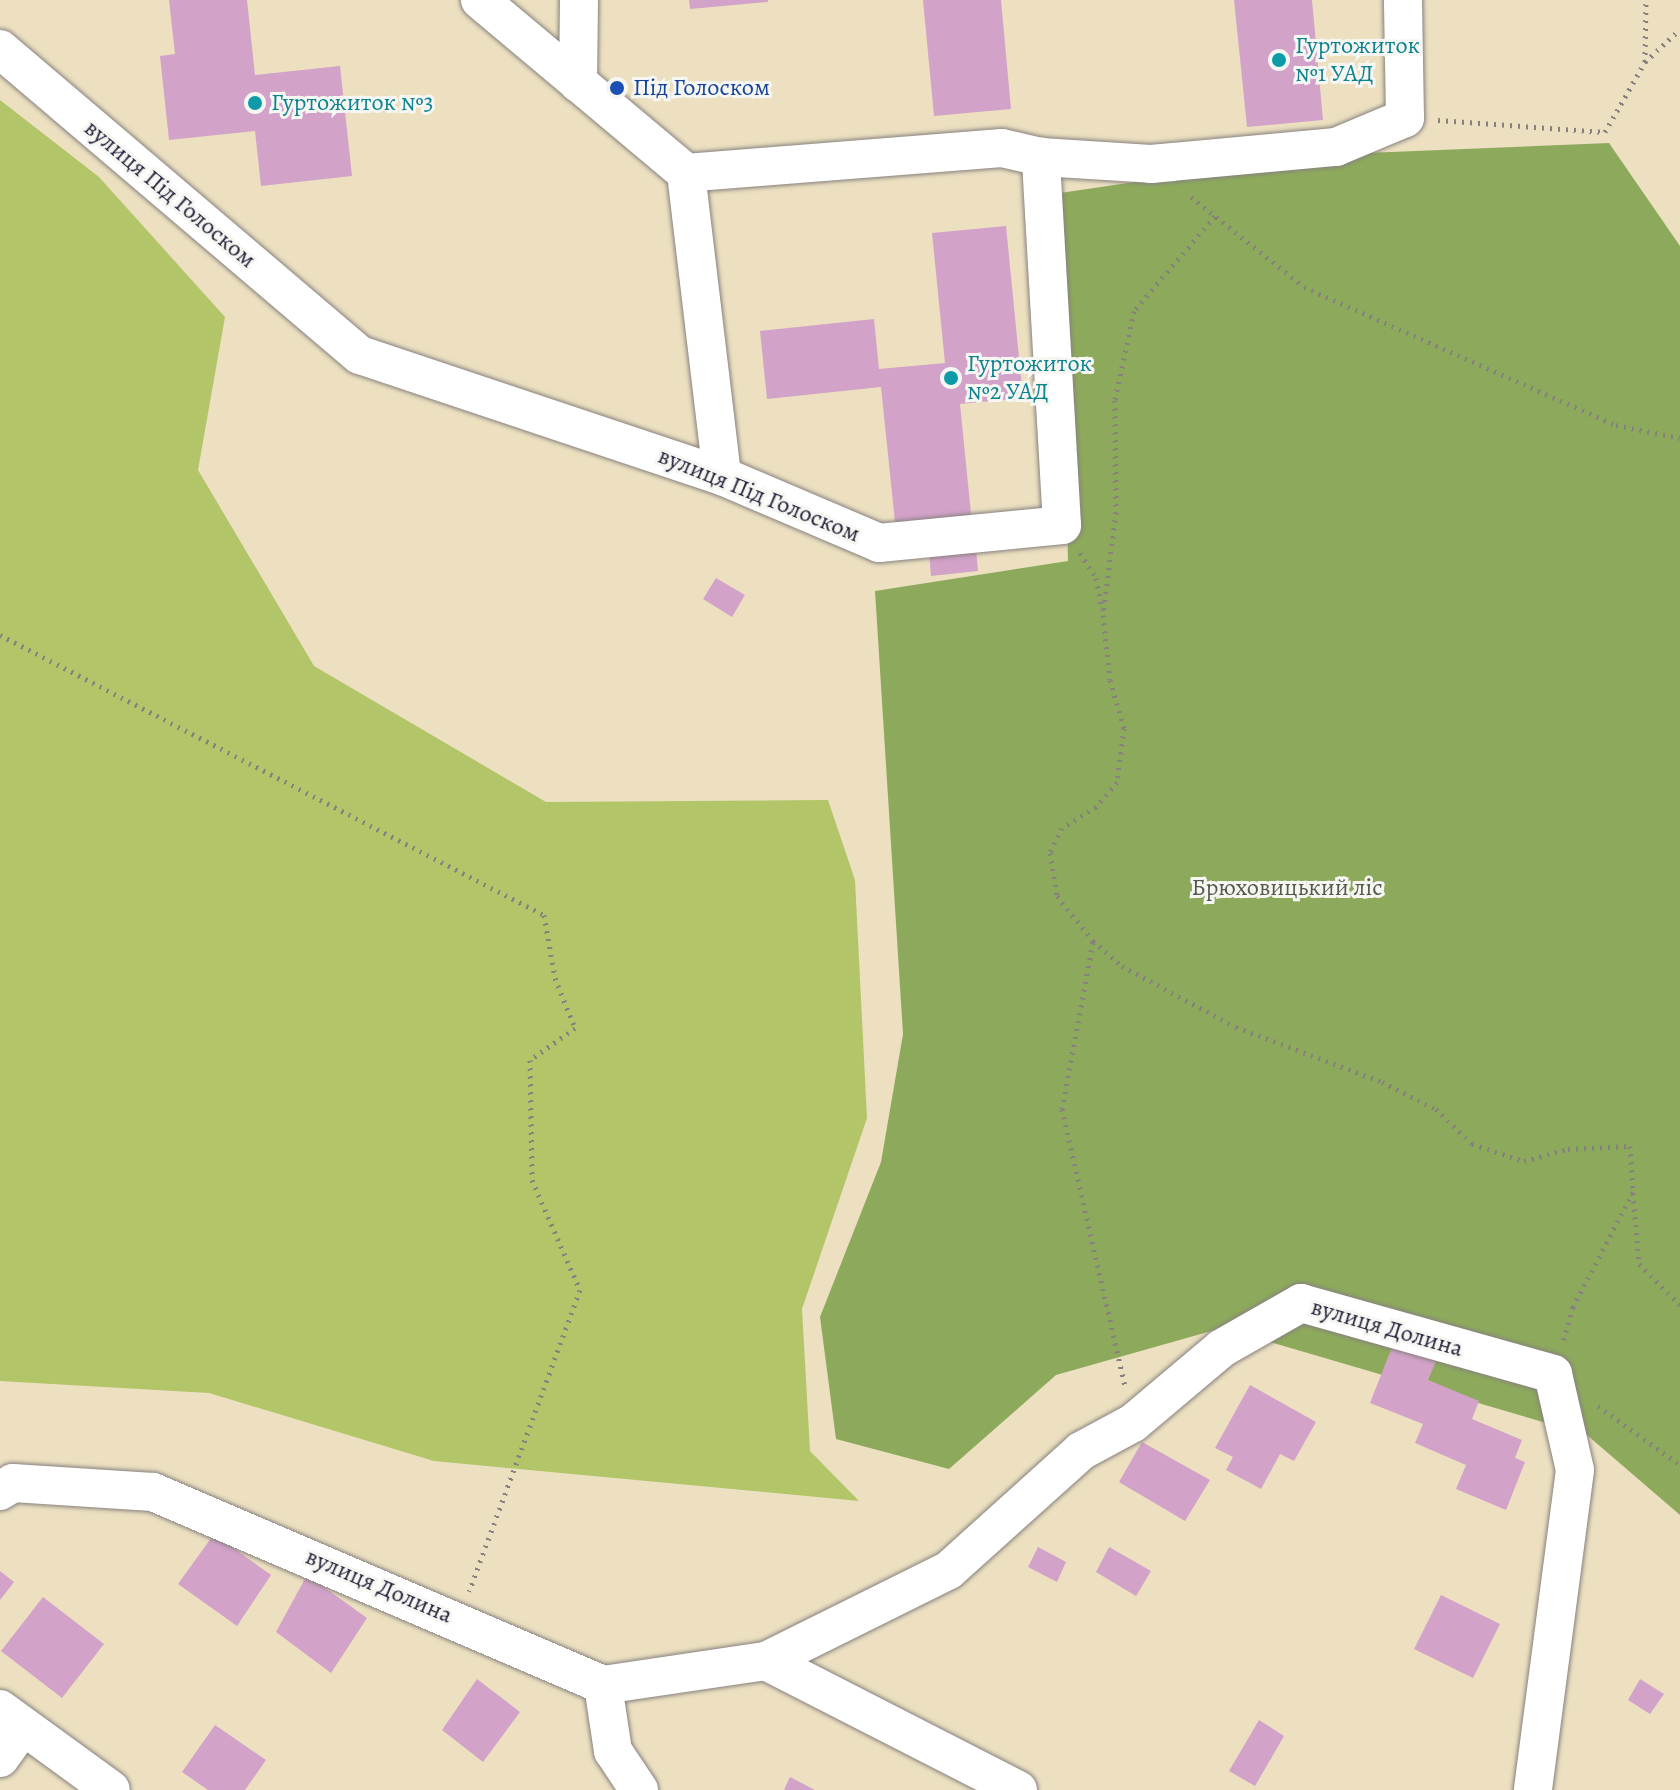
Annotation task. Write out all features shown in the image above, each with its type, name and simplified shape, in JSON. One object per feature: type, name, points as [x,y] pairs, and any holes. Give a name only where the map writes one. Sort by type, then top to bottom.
[{"type":"street","points":[[480,0],[686,173],[722,476]]},
{"type":"street","points":[[578,83],[579,0]]},
{"type":"street","points":[[686,173],[1002,148],[1041,157],[1151,164],[1336,147],[1405,118],[1403,0]]},
{"type":"street","name":"вулиця Під Голоском","points":[[0,49],[360,355],[722,476],[879,543],[1062,525]]},
{"type":"street","points":[[1041,157],[1062,525]]},
{"type":"street","name":"вулиця Долина","points":[[0,1491],[13,1483],[153,1492],[458,1619],[603,1685],[766,1661],[949,1570],[1081,1451],[1133,1423],[1222,1348],[1301,1303],[1553,1374]]},
{"type":"street","points":[[1533,1790],[1575,1470],[1553,1374]]},
{"type":"street","points":[[766,1661],[1018,1790]]},
{"type":"street","points":[[603,1685],[613,1751],[639,1790]]},
{"type":"street","points":[[0,1758],[12,1717],[111,1790]]},
{"type":"path","points":[[1645,62],[1646,0]]},
{"type":"path","points":[[1405,118],[1605,132],[1645,62],[1680,29]]},
{"type":"path","points":[[1151,164],[1304,287],[1616,425],[1680,438]]},
{"type":"path","points":[[1103,615],[1116,512],[1115,400],[1134,311],[1215,216]]},
{"type":"path","points":[[1062,525],[1096,578],[1110,680],[1124,728],[1117,782],[1096,807],[1062,828],[1050,853],[1057,896],[1093,941],[1122,966],[1236,1027],[1368,1077],[1436,1109],[1472,1144],[1524,1161],[1568,1149],[1630,1146],[1639,1264],[1680,1305]]},
{"type":"path","points":[[0,635],[544,915],[555,978],[575,1028],[530,1060],[532,1180],[580,1290],[458,1619]]},
{"type":"path","points":[[1093,941],[1062,1109],[1133,1423]]},
{"type":"path","points":[[1633,1192],[1573,1307],[1553,1374],[1680,1465]]},
{"type":"green space","points":[[0,100],[99,177],[225,317],[198,470],[314,666],[546,802],[828,800],[855,880],[867,1118],[802,1309],[810,1451],[859,1501],[434,1461],[209,1393],[0,1381]]},
{"type":"green space","name":"Брюховицький ліс","points":[[1609,143],[1680,246],[1680,1515],[1587,1435],[1222,1328],[1056,1375],[949,1469],[836,1439],[820,1317],[881,1162],[903,1034],[875,591],[1068,561],[1060,193],[1317,155]]},
{"type":"building","name":"Гуртожиток №3","points":[[169,0],[247,0],[255,75],[340,66],[352,176],[261,186],[255,131],[169,140],[160,56],[175,54]]},
{"type":"building","points":[[689,0],[768,0],[768,2],[690,9]]},
{"type":"building","points":[[923,0],[1001,0],[1011,109],[934,116]]},
{"type":"building","name":"Гуртожиток №1 УАД","points":[[1234,0],[1312,0],[1323,120],[1247,127]]},
{"type":"building","name":"Гуртожиток №2 УАД","points":[[1006,226],[1023,398],[960,404],[972,524],[896,532],[881,387],[767,399],[760,331],[874,319],[879,369],[945,363],[932,233]]},
{"type":"building","points":[[976,549],[978,571],[931,576],[929,553]]},
{"type":"building","points":[[716,578],[745,595],[732,617],[703,599]]},
{"type":"building","points":[[1394,1342],[1437,1359],[1428,1380],[1479,1401],[1472,1419],[1522,1440],[1515,1458],[1525,1462],[1506,1510],[1456,1489],[1466,1465],[1415,1443],[1423,1424],[1370,1403]]},
{"type":"building","points":[[1250,1385],[1316,1422],[1294,1461],[1280,1454],[1261,1489],[1226,1470],[1233,1457],[1215,1448]]},
{"type":"building","points":[[1142,1442],[1210,1480],[1185,1521],[1119,1482]]},
{"type":"building","points":[[214,1534],[271,1575],[237,1626],[178,1584]]},
{"type":"building","points":[[1038,1547],[1066,1562],[1057,1582],[1028,1567]]},
{"type":"building","points":[[1109,1547],[1151,1571],[1136,1596],[1096,1572]]},
{"type":"building","points":[[0,1571],[14,1582],[0,1600]]},
{"type":"building","points":[[307,1575],[367,1618],[331,1673],[276,1632]]},
{"type":"building","points":[[1441,1595],[1500,1624],[1473,1678],[1414,1649]]},
{"type":"building","points":[[43,1597],[104,1644],[62,1698],[1,1651]]},
{"type":"building","points":[[477,1679],[520,1712],[483,1762],[442,1730]]},
{"type":"building","points":[[1640,1679],[1664,1694],[1650,1714],[1628,1700]]},
{"type":"building","points":[[1259,1720],[1284,1736],[1255,1786],[1229,1771]]},
{"type":"building","points":[[215,1725],[266,1760],[245,1790],[208,1790],[182,1772]]},
{"type":"building","points":[[790,1777],[815,1790],[784,1790]]},
{"type":"place","name":"Гуртожиток №1 УАД","points":[[1279,60]]},
{"type":"place","name":"Під Голоском","points":[[617,88]]},
{"type":"place","name":"Гуртожиток №3","points":[[255,103]]},
{"type":"place","name":"Гуртожиток №2 УАД","points":[[951,378]]}]
